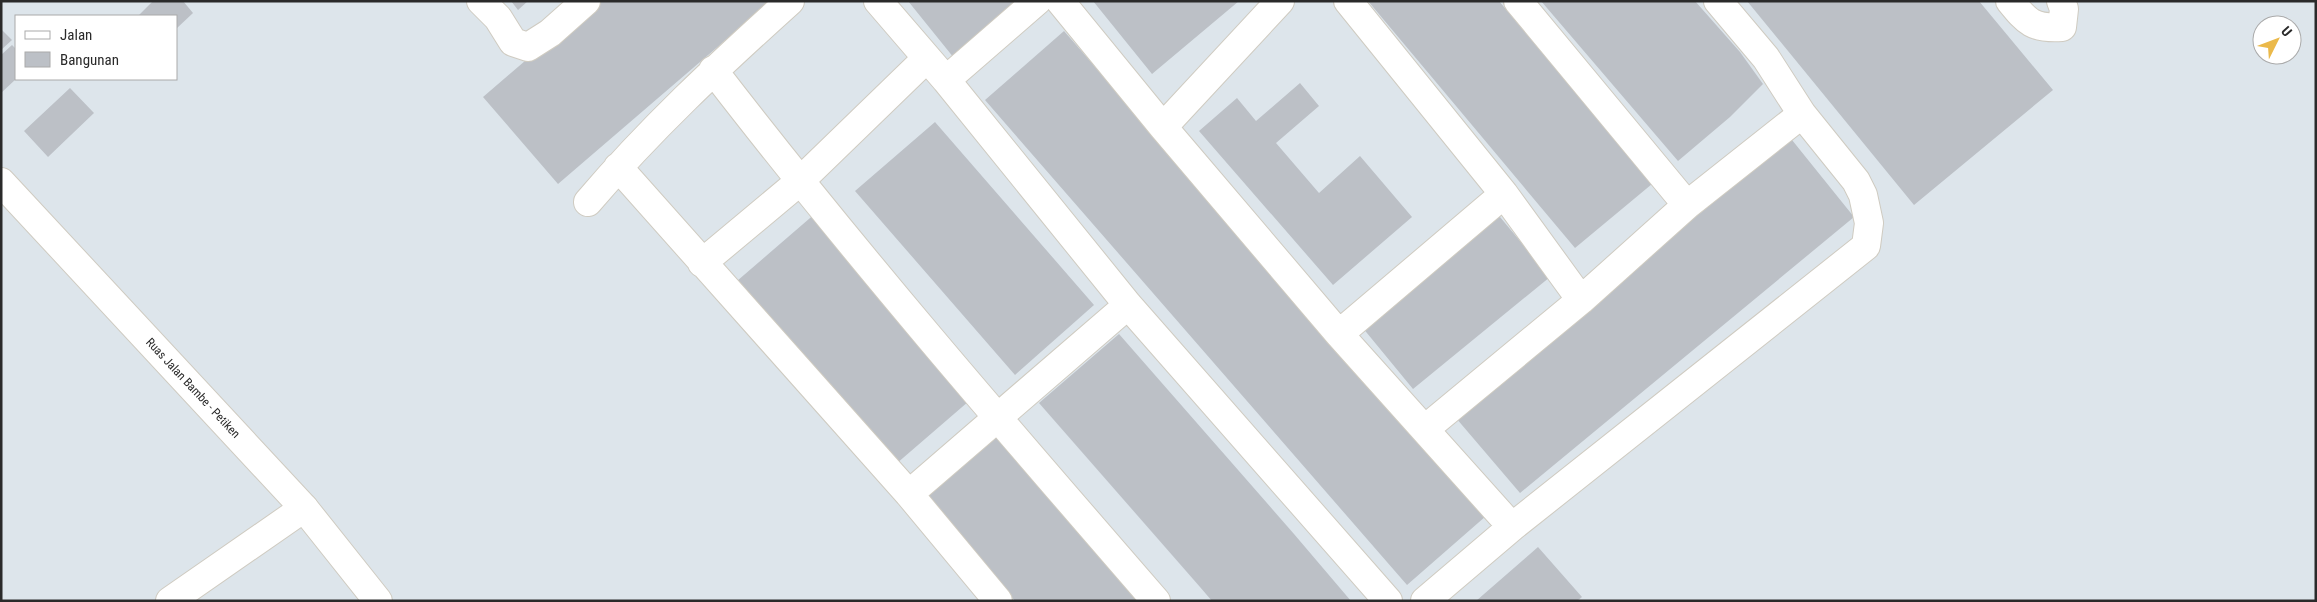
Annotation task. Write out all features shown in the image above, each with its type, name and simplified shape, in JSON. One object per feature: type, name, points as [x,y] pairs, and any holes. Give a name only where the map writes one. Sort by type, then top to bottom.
[{"type":"street","points":[[481,1],[498,18],[514,42],[528,47],[550,33],[586,1]]},
{"type":"street","points":[[588,202],[618,167],[713,70],[790,1]]},
{"type":"street","points":[[878,1],[946,80],[1128,305],[1388,601]]},
{"type":"street","points":[[946,80],[1037,1]]},
{"type":"street","points":[[1060,1],[1163,127],[1339,334],[1512,527]]},
{"type":"street","points":[[1163,127],[1280,1]]},
{"type":"street","points":[[1348,1],[1504,194],[1581,300]]},
{"type":"street","points":[[1518,1],[1687,205]]},
{"type":"street","points":[[1425,601],[1512,527],[1866,246],[1869,223],[1863,195],[1850,171],[1802,114],[1766,58],[1718,1]]},
{"type":"street","points":[[2010,1],[2027,22],[2048,28],[2062,28],[2064,9],[2061,1]]},
{"type":"street","points":[[702,263],[799,182],[927,58]]},
{"type":"street","points":[[713,70],[799,182],[996,417],[1156,601]]},
{"type":"street","points":[[1425,430],[1581,300],[1687,205],[1802,114]]},
{"type":"street","points":[[618,167],[909,494],[998,601]]},
{"type":"street","name":"Ruas Jalan Bambe - Petiken","points":[[1,182],[304,508],[378,601]]},
{"type":"street","points":[[1339,334],[1504,194]]},
{"type":"street","points":[[909,494],[1128,305]]},
{"type":"street","points":[[170,601],[304,508]]},
{"type":"building","points":[[153,1],[183,1],[193,13],[178,27],[178,15],[139,15]]},
{"type":"building","points":[[511,1],[528,1],[518,10]]},
{"type":"building","points":[[595,1],[771,1],[558,184],[483,97]]},
{"type":"building","points":[[908,1],[1022,1],[954,58]]},
{"type":"building","points":[[1093,1],[1239,1],[1152,74]]},
{"type":"building","points":[[1368,1],[1499,1],[1652,184],[1575,248]]},
{"type":"building","points":[[1541,1],[1695,1],[1740,52],[1763,84],[1730,117],[1678,161]]},
{"type":"building","points":[[1747,1],[1979,1],[2053,90],[1914,205]]},
{"type":"building","points":[[1,29],[12,40],[1,50]]},
{"type":"building","points":[[1064,31],[1486,516],[1407,585],[985,100]]},
{"type":"building","points":[[12,45],[15,48],[15,80],[1,93],[1,55]]},
{"type":"building","points":[[1300,83],[1319,106],[1276,143],[1319,193],[1360,156],[1412,217],[1333,285],[1199,131],[1237,98],[1256,121]]},
{"type":"building","points":[[70,88],[94,113],[48,157],[24,131]]},
{"type":"building","points":[[935,122],[1094,305],[1015,375],[855,191]]},
{"type":"building","points":[[1788,135],[1854,217],[1520,493],[1456,418],[1639,259],[1703,211]]},
{"type":"building","points":[[1495,211],[1550,277],[1413,389],[1362,327]]},
{"type":"building","points":[[817,212],[976,395],[896,464],[737,281]]},
{"type":"building","points":[[1119,334],[1351,601],[1212,601],[1039,403]]},
{"type":"building","points":[[997,427],[1143,601],[1015,601],[921,492]]},
{"type":"building","points":[[1538,547],[1582,597],[1577,601],[1476,601]]}]
